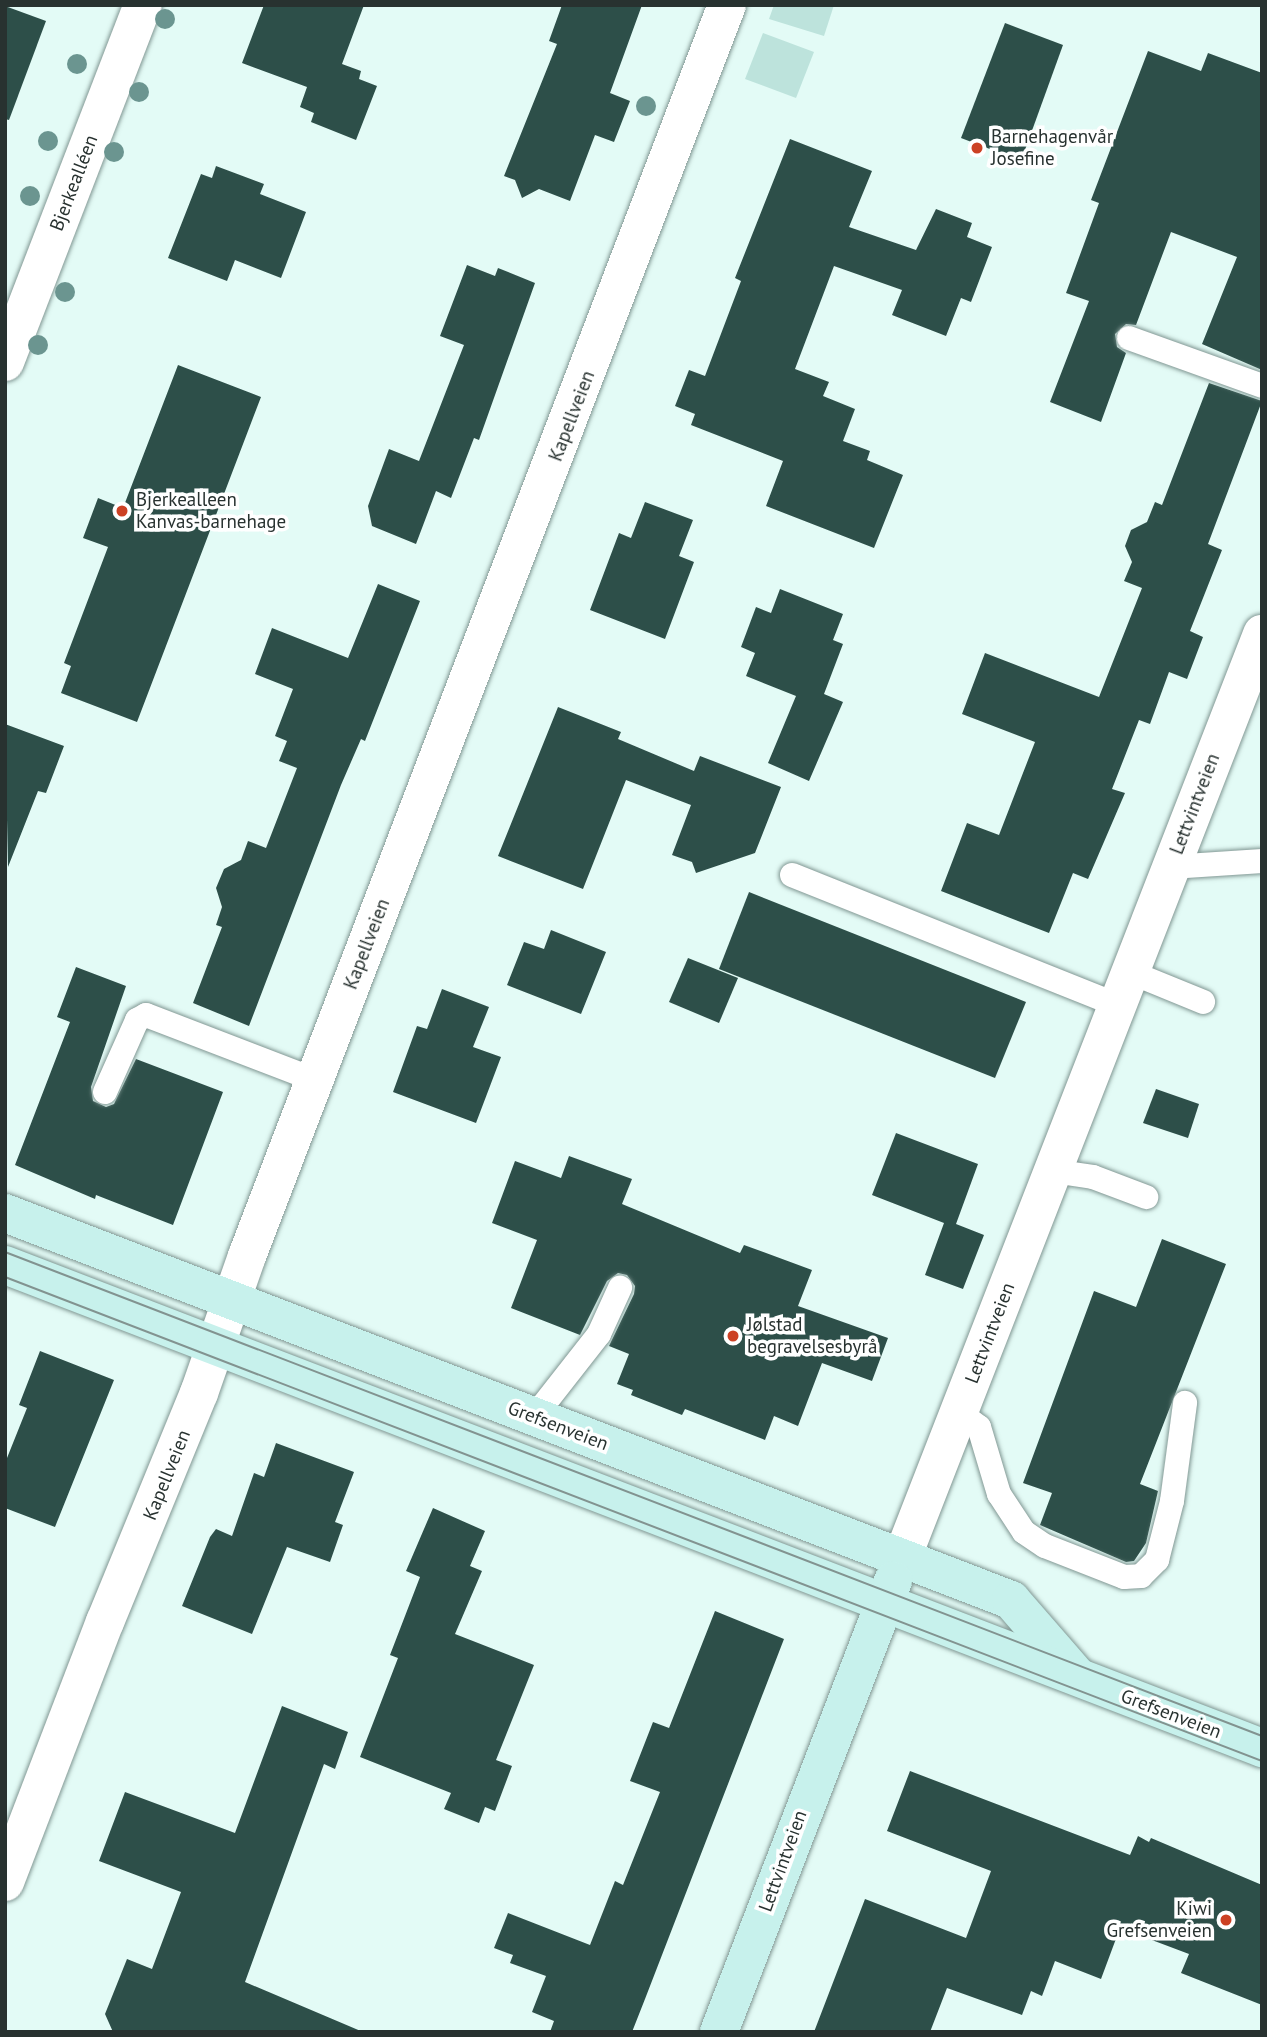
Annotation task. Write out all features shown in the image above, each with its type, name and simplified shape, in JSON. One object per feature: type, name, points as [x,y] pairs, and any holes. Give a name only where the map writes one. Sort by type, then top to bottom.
[{"type":"main road","name":"Grefsenveien","points":[[5,1213],[1011,1600],[1081,1680]]},
{"type":"main road","name":"Grefsenveien","points":[[5,1265],[1262,1748]]},
{"type":"main road","name":"Lettvintveien","points":[[719,2032],[902,1558]]},
{"type":"street","name":"Bjerkealléen","points":[[5,362],[143,5]]},
{"type":"street","name":"Kapellveien","points":[[5,1882],[215,1346],[230,1300],[727,5]]},
{"type":"street","name":"Lettvintveien","points":[[902,1558],[1262,634]]},
{"type":"lane","points":[[1129,338],[1262,386]]},
{"type":"lane","points":[[1171,867],[1262,861]]},
{"type":"lane","points":[[792,875],[1124,988],[1203,1002]]},
{"type":"lane","points":[[105,1092],[137,1020],[146,1015],[315,1080]]},
{"type":"lane","points":[[1053,1171],[1093,1177],[1146,1197]]},
{"type":"lane","points":[[534,1417],[599,1334],[620,1288]]},
{"type":"lane","points":[[959,1412],[979,1427],[999,1494],[1024,1532],[1045,1546],[1124,1577],[1141,1576],[1157,1560],[1172,1501],[1185,1403]]},
{"type":"shaded area","points":[[774,5],[834,5],[824,36],[769,19]]},
{"type":"shaded area","points":[[763,33],[814,52],[796,98],[745,79]]},
{"type":"building","points":[[264,5],[364,5],[342,64],[361,71],[359,79],[377,86],[356,140],[311,122],[314,113],[300,107],[307,87],[242,63]]},
{"type":"building","points":[[562,5],[642,5],[610,93],[630,101],[614,142],[595,135],[570,201],[539,189],[522,198],[515,180],[504,176],[557,44],[549,41]]},
{"type":"building","points":[[5,6],[46,21],[9,120],[5,119]]},
{"type":"building","points":[[1005,23],[1063,45],[1021,161],[961,138]]},
{"type":"building","points":[[1148,51],[1201,71],[1208,53],[1262,73],[1262,370],[1202,344],[1237,257],[1171,232],[1136,325],[1126,324],[1115,334],[1117,347],[1126,353],[1101,422],[1050,402],[1089,301],[1066,293],[1099,203],[1091,200]]},
{"type":"building","points":[[790,139],[872,171],[849,227],[916,250],[936,209],[972,223],[967,237],[992,247],[971,302],[961,298],[946,336],[892,315],[902,290],[834,266],[795,369],[829,382],[823,396],[855,409],[843,441],[870,451],[867,460],[903,475],[874,548],[766,506],[783,461],[691,425],[695,414],[675,406],[689,370],[705,376],[741,281],[735,278]]},
{"type":"building","points":[[216,166],[264,184],[260,194],[306,212],[281,278],[235,260],[227,281],[168,258],[201,174],[212,178]]},
{"type":"building","points":[[467,265],[495,276],[498,268],[535,283],[479,440],[474,438],[451,498],[436,491],[416,544],[372,526],[368,506],[389,449],[419,461],[464,345],[440,336]]},
{"type":"building","points":[[178,365],[261,397],[137,722],[61,693],[71,666],[64,663],[108,547],[83,538],[98,498],[123,508]]},
{"type":"building","points":[[1209,383],[1262,401],[1208,544],[1222,550],[1190,631],[1203,637],[1187,679],[1169,672],[1150,724],[1139,720],[1112,789],[1125,793],[1088,879],[1073,873],[1049,933],[941,891],[967,823],[999,835],[1035,742],[962,714],[985,653],[1099,697],[1142,588],[1124,581],[1132,562],[1125,546],[1131,530],[1147,522],[1155,502],[1162,505]]},
{"type":"building","points":[[645,502],[693,520],[679,556],[694,562],[665,639],[590,610],[619,533],[631,538]]},
{"type":"building","points":[[378,584],[420,601],[365,741],[361,739],[341,785],[249,1026],[193,1003],[222,927],[216,925],[222,907],[216,888],[224,869],[241,860],[248,841],[266,848],[297,768],[279,761],[287,741],[275,736],[293,689],[255,674],[272,628],[348,658]]},
{"type":"building","points":[[780,589],[843,614],[833,640],[843,644],[824,694],[843,702],[809,781],[768,763],[796,696],[746,676],[755,653],[741,647],[756,607],[771,613]]},
{"type":"building","points":[[558,707],[621,732],[618,739],[694,771],[700,756],[781,787],[755,853],[696,873],[692,862],[672,855],[691,805],[626,780],[583,889],[498,856]]},
{"type":"building","points":[[5,724],[64,746],[46,793],[38,791],[8,867]]},
{"type":"building","points":[[749,892],[1026,1002],[995,1078],[719,969]]},
{"type":"building","points":[[551,930],[606,952],[581,1014],[507,985],[524,942],[544,949]]},
{"type":"building","points":[[688,958],[738,978],[719,1023],[669,1002]]},
{"type":"building","points":[[76,967],[126,986],[91,1087],[93,1101],[106,1107],[114,1104],[136,1059],[223,1092],[173,1225],[96,1195],[95,1199],[15,1165],[70,1022],[57,1017]]},
{"type":"building","points":[[442,989],[489,1007],[473,1047],[501,1057],[476,1123],[393,1092],[417,1026],[427,1029]]},
{"type":"building","points":[[1156,1089],[1199,1104],[1188,1138],[1143,1123]]},
{"type":"building","points":[[896,1133],[978,1164],[956,1224],[984,1235],[963,1289],[925,1275],[944,1223],[872,1195]]},
{"type":"building","points":[[569,1156],[632,1179],[622,1204],[740,1253],[744,1245],[812,1270],[798,1306],[888,1338],[872,1381],[822,1363],[798,1426],[774,1416],[765,1440],[685,1409],[682,1415],[631,1395],[633,1390],[617,1384],[629,1354],[609,1346],[634,1294],[635,1286],[627,1275],[618,1273],[607,1281],[580,1335],[511,1308],[537,1240],[492,1223],[515,1161],[561,1178]]},
{"type":"building","points":[[1162,1239],[1226,1264],[1140,1484],[1158,1491],[1146,1543],[1134,1561],[1126,1562],[1040,1525],[1052,1493],[1023,1483],[1094,1291],[1136,1307]]},
{"type":"building","points":[[40,1351],[114,1380],[55,1527],[5,1508],[5,1463],[27,1408],[19,1405]]},
{"type":"building","points":[[276,1443],[354,1472],[335,1522],[343,1525],[330,1562],[287,1547],[252,1634],[182,1606],[210,1537],[216,1529],[232,1536],[254,1473],[264,1477]]},
{"type":"building","points":[[433,1508],[485,1531],[470,1566],[482,1571],[455,1634],[534,1665],[496,1760],[512,1766],[495,1811],[485,1807],[479,1823],[444,1809],[451,1793],[360,1757],[398,1658],[390,1655],[420,1577],[406,1571]]},
{"type":"building","points":[[715,1611],[784,1639],[645,1999],[632,2032],[550,2032],[554,2021],[532,2012],[546,1976],[510,1963],[513,1955],[494,1948],[508,1913],[590,1945],[615,1881],[623,1885],[660,1792],[630,1781],[653,1722],[669,1728]]},
{"type":"building","points":[[282,1706],[348,1732],[335,1769],[324,1764],[245,1982],[363,2032],[113,2032],[105,2014],[127,1959],[152,1969],[181,1892],[99,1861],[125,1792],[235,1833]]},
{"type":"building","points":[[910,1771],[1130,1855],[1138,1836],[1149,1842],[1151,1838],[1262,1885],[1262,2005],[1181,1973],[1189,1954],[1120,1928],[1101,1979],[1055,1961],[1042,1996],[1031,1991],[1022,2015],[947,1988],[930,2032],[814,2032],[865,1899],[966,1938],[991,1871],[887,1831]]},
{"type":"tram line","points":[[5,1252],[1262,1736]]},
{"type":"tram line","points":[[5,1277],[1262,1761]]},
{"type":"place","name":"Barnehagenvår Josefine","points":[[977,148]]},
{"type":"place","name":"Bjerkealleen Kanvas-barnehage","points":[[122,511]]},
{"type":"place","name":"Jølstad begravelsesbyrå","points":[[733,1336]]},
{"type":"place","name":"Kiwi Grefsenveien","points":[[1226,1920]]}]
